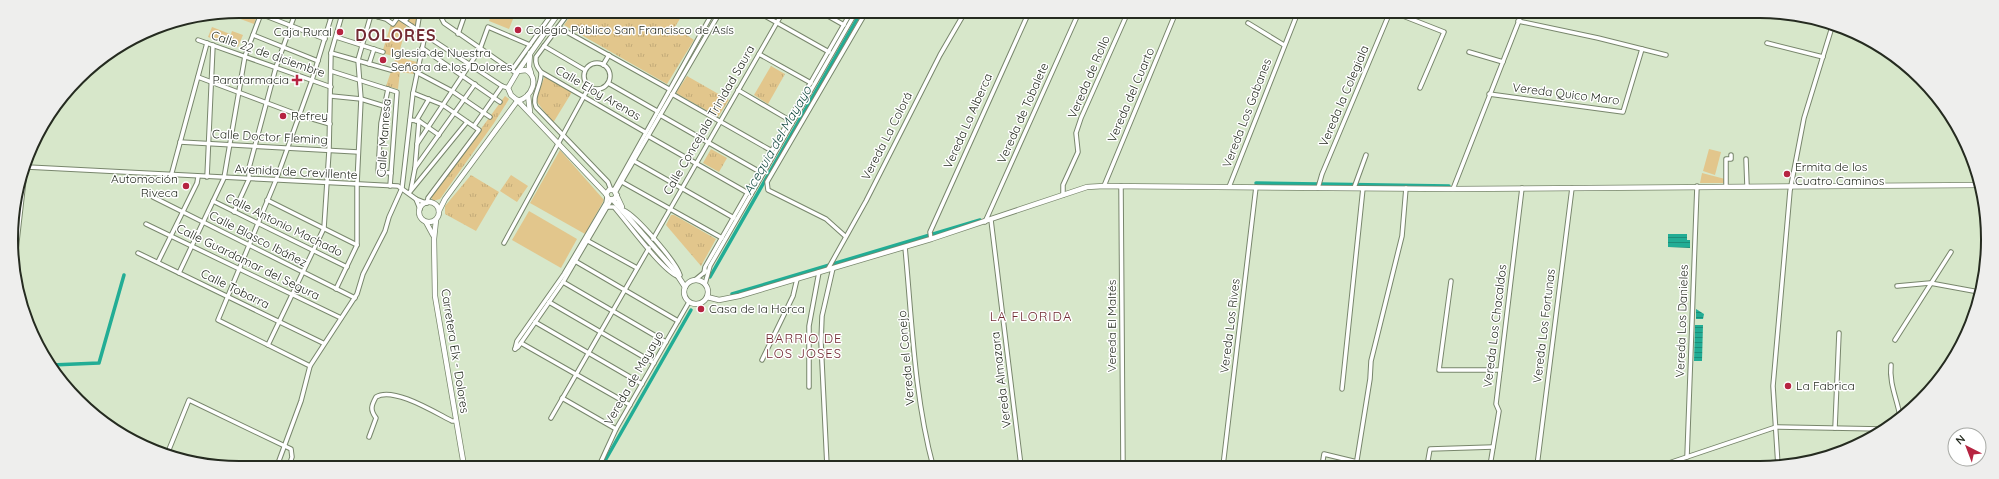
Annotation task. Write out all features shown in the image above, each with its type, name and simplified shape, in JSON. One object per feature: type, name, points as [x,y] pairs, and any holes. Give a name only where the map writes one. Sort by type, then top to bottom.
[{"type":"main road","points":[[510,109],[511,95],[508,88],[515,71],[555,18]]},
{"type":"main road","points":[[445,199],[434,204],[427,203],[420,209],[420,217],[426,222],[436,220],[445,199],[510,109],[518,100],[526,98],[534,85],[534,78],[529,67],[531,51]]},
{"type":"main road","points":[[515,71],[526,70],[531,73]]},
{"type":"main road","points":[[528,94],[530,112]]},
{"type":"main road","points":[[511,95],[518,100],[610,194],[623,212],[679,276],[685,287],[684,296],[689,302],[699,304],[707,297],[708,290],[705,284],[679,276]]},
{"type":"main road","points":[[707,297],[719,300],[728,299],[819,272],[830,267],[931,239],[1087,187],[1121,186],[1256,188],[1318,185],[1355,186],[1363,188],[1572,188],[1974,185]]},
{"type":"main road","points":[[434,204],[439,211]]},
{"type":"main road","name":"Carretera Elx - Dolores","points":[[436,220],[434,239],[435,296],[463,461]]},
{"type":"main road","name":"Carretera Elx - Dolores","points":[[426,222],[434,239]]},
{"type":"main road","points":[[685,287],[694,281]]},
{"type":"street","points":[[179,273],[224,178],[245,56],[259,18]]},
{"type":"street","points":[[274,18],[325,39]]},
{"type":"street","points":[[234,212],[249,179],[249,168],[266,103],[276,67],[294,18]]},
{"type":"street","points":[[310,366],[218,320],[276,180],[312,80],[331,18]]},
{"type":"street","points":[[268,345],[324,228],[329,151],[331,53],[341,18]]},
{"type":"street","points":[[336,289],[357,245],[357,184],[361,99],[358,60],[370,18]]},
{"type":"street","points":[[382,18],[386,19],[392,24],[397,18]]},
{"type":"street","points":[[400,18],[502,86],[508,88]]},
{"type":"street","points":[[417,30],[419,18]]},
{"type":"street","points":[[442,18],[444,23],[458,34],[515,71],[530,45],[549,18]]},
{"type":"street","points":[[458,34],[464,18]]},
{"type":"street","points":[[565,18],[544,46],[536,60],[541,72],[541,82],[534,98],[535,104],[606,180],[610,194],[607,207],[563,282],[521,343],[515,349],[514,346],[517,341],[571,262],[606,203],[610,194],[710,18]]},
{"type":"street","points":[[610,194],[622,182],[716,18]]},
{"type":"street","points":[[769,18],[830,52]]},
{"type":"street","name":"Calle Concejala Trinidad Saura","points":[[653,239],[779,18]]},
{"type":"street","points":[[832,18],[848,27]]},
{"type":"street","points":[[704,273],[830,52],[847,18]]},
{"type":"street","points":[[830,52],[853,18]]},
{"type":"street","points":[[845,236],[826,219],[768,190],[767,182],[863,18]]},
{"type":"street","name":"Vereda La Colorá","points":[[827,461],[821,342],[822,316],[830,267],[845,236],[866,201],[919,94],[962,18]]},
{"type":"street","name":"Vereda La Alberca","points":[[931,239],[930,232],[1026,18]]},
{"type":"street","name":"Vereda de Tobalete","points":[[984,222],[1076,18]]},
{"type":"street","name":"Vereda de Rollo","points":[[1063,195],[1063,185],[1078,152],[1076,133],[1081,118],[1125,18]]},
{"type":"street","name":"Vereda del Cuarto","points":[[1104,186],[1174,18]]},
{"type":"street","name":"Vereda Los Gabanes","points":[[1229,187],[1295,18]]},
{"type":"street","name":"Vereda la Colegiala","points":[[1318,185],[1388,18]]},
{"type":"street","points":[[1407,18],[1444,32],[1420,88]]},
{"type":"street","name":"Vereda Quico Maro","points":[[1453,188],[1520,18]]},
{"type":"street","points":[[1518,21],[1666,55]]},
{"type":"street","points":[[1248,23],[1284,45]]},
{"type":"street","points":[[416,144],[427,126],[443,105],[461,75],[480,49],[488,27],[530,45]]},
{"type":"street","points":[[558,27],[669,89]]},
{"type":"street","points":[[1777,461],[1774,428],[1773,386],[1777,325],[1790,192],[1804,118],[1831,30]]},
{"type":"street","points":[[253,35],[318,61]]},
{"type":"street","points":[[279,461],[301,401],[310,366],[355,298],[363,274],[385,231],[388,217],[402,188],[416,72],[425,35]]},
{"type":"street","points":[[336,37],[383,52]]},
{"type":"street","name":"Calle 22 de diciembre","points":[[198,40],[331,87]]},
{"type":"street","points":[[171,176],[207,43]]},
{"type":"street","points":[[1767,43],[1823,57]]},
{"type":"street","points":[[207,177],[214,45]]},
{"type":"street","points":[[544,46],[585,70]]},
{"type":"street","points":[[422,48],[500,102]]},
{"type":"street","points":[[369,64],[374,49]]},
{"type":"street","name":"Vereda Quico Maro","points":[[1489,94],[1623,112],[1642,49]]},
{"type":"street","points":[[1469,52],[1503,62]]},
{"type":"street","points":[[331,53],[391,70]]},
{"type":"street","points":[[759,54],[812,84]]},
{"type":"street","points":[[603,65],[609,55]]},
{"type":"street","points":[[594,63],[603,65],[609,72],[608,83],[598,89],[590,87],[584,78],[585,70],[594,63]]},
{"type":"street","points":[[331,71],[388,89],[381,123],[378,172],[391,173]]},
{"type":"street","points":[[416,72],[452,91],[490,117]]},
{"type":"street","name":"Calle Eloy Arenas","points":[[541,72],[645,132]]},
{"type":"street","points":[[198,77],[299,115],[330,124]]},
{"type":"street","points":[[608,83],[657,111]]},
{"type":"street","points":[[415,168],[475,84]]},
{"type":"street","points":[[474,126],[502,86]]},
{"type":"street","points":[[504,242],[590,87]]},
{"type":"street","name":"Calle Manresa","points":[[388,89],[397,92],[390,186]]},
{"type":"street","points":[[738,90],[791,121]]},
{"type":"street","points":[[413,93],[443,105],[479,130],[428,198],[427,203]]},
{"type":"street","points":[[672,94],[773,152]]},
{"type":"street","points":[[331,96],[361,99],[384,106]]},
{"type":"street","points":[[409,193],[415,168],[417,121],[429,99]]},
{"type":"street","points":[[660,115],[761,173]]},
{"type":"street","points":[[410,120],[417,121],[427,126],[439,135]]},
{"type":"street","points":[[409,193],[467,122]]},
{"type":"street","name":"Calle Eloy Arenas","points":[[648,136],[749,194]]},
{"type":"street","name":"Calle Doctor Fleming","points":[[180,142],[358,152]]},
{"type":"street","points":[[1355,186],[1366,155]]},
{"type":"street","points":[[1726,186],[1726,159],[1731,159],[1731,155]]},
{"type":"street","points":[[1746,159],[1747,186]]},
{"type":"street","points":[[634,160],[735,218]]},
{"type":"street","name":"Avenida de Crevillente","points":[[30,167],[171,176],[390,186],[402,188],[416,199],[427,203]]},
{"type":"street","points":[[158,262],[197,183],[198,177]]},
{"type":"street","points":[[622,182],[723,239]]},
{"type":"street","name":"Vereda El Maltés","points":[[1121,186],[1122,461]]},
{"type":"street","name":"Vereda Los Danieles","points":[[1687,457],[1697,186]]},
{"type":"street","name":"Vereda Los Rives","points":[[1224,461],[1256,188]]},
{"type":"street","points":[[1342,389],[1363,188]]},
{"type":"street","points":[[1356,461],[1370,379],[1371,361],[1402,236],[1406,188]]},
{"type":"street","name":"Vereda Los Chacaldos","points":[[1491,461],[1499,411],[1496,404],[1522,188]]},
{"type":"street","name":"Vereda Los Fortunas","points":[[1538,461],[1572,188]]},
{"type":"street","points":[[18,232],[22,195]]},
{"type":"street","name":"Calle Blasco Ibáñez","points":[[153,197],[248,246],[355,298]]},
{"type":"street","name":"Avenida de Crevillente","points":[[416,199],[420,209]]},
{"type":"street","points":[[267,200],[357,245]]},
{"type":"street","name":"Calle Antonio Machado","points":[[213,201],[347,267]]},
{"type":"street","points":[[607,207],[614,207],[623,212],[632,214],[676,266],[679,276]]},
{"type":"street","points":[[623,212],[648,248],[670,272],[679,276]]},
{"type":"street","name":"Vereda Almazara","points":[[991,220],[1021,461]]},
{"type":"street","name":"Calle Guardamar del Segura","points":[[146,224],[341,318]]},
{"type":"street","points":[[705,284],[706,273],[723,239]]},
{"type":"street","points":[[588,241],[637,268]]},
{"type":"street","name":"Vereda el Conejo","points":[[905,247],[919,398],[924,434],[932,461]]},
{"type":"street","points":[[551,418],[648,248]]},
{"type":"street","points":[[1895,340],[1951,252]]},
{"type":"street","name":"Calle Tobarra","points":[[138,253],[324,344]]},
{"type":"street","points":[[575,262],[678,320]]},
{"type":"street","points":[[694,281],[710,266]]},
{"type":"street","points":[[809,387],[809,319],[819,272]]},
{"type":"street","points":[[762,360],[793,296],[796,279]]},
{"type":"street","points":[[1451,281],[1439,370],[1500,370]]},
{"type":"street","points":[[563,282],[666,342]]},
{"type":"street","points":[[1897,286],[1930,283],[1975,291]]},
{"type":"street","points":[[549,302],[654,363]]},
{"type":"street","name":"Vereda de Mayayo","points":[[601,461],[616,429],[689,302]]},
{"type":"street","points":[[535,322],[642,384]]},
{"type":"street","points":[[1835,428],[1839,333]]},
{"type":"street","points":[[521,343],[630,405]]},
{"type":"street","points":[[1891,365],[1890,372],[1894,397],[1899,412]]},
{"type":"street","points":[[369,437],[376,418],[371,412],[371,407],[376,397],[385,394],[396,394],[452,421],[456,421]]},
{"type":"street","points":[[562,398],[616,429]]},
{"type":"street","points":[[169,449],[189,400],[291,449],[292,457],[291,461]]},
{"type":"street","points":[[1675,461],[1776,427],[1874,429]]},
{"type":"street","points":[[1428,461],[1430,448],[1493,447]]},
{"type":"street","points":[[1323,461],[1324,454],[1346,461]]},
{"type":"green space","points":[[238,18],[256,18],[254,24]]},
{"type":"green space","points":[[398,18],[407,24],[398,57],[417,62],[414,74],[400,72],[398,89],[386,86],[396,57],[382,53],[391,24]]},
{"type":"green space","points":[[408,18],[418,18],[417,28],[406,21]]},
{"type":"green space","points":[[490,18],[513,19],[509,29],[489,21]]},
{"type":"green space","points":[[569,18],[680,18],[675,27],[694,40],[667,84],[564,25]]},
{"type":"green space","points":[[212,27],[230,34],[226,44],[208,37]]},
{"type":"green space","points":[[232,31],[243,35],[238,47],[228,43]]},
{"type":"green space","points":[[771,66],[785,74],[768,104],[754,95]]},
{"type":"green space","points":[[545,76],[572,92],[553,123],[537,102]]},
{"type":"green space","points":[[687,76],[729,100],[718,117],[676,93]]},
{"type":"green space","points":[[505,96],[509,99],[494,123],[440,199],[433,201],[431,197]]},
{"type":"green space","points":[[711,149],[727,158],[719,172],[703,163]]},
{"type":"green space","points":[[1709,149],[1721,152],[1715,175],[1703,171]]},
{"type":"green space","points":[[560,150],[604,200],[585,234],[530,203]]},
{"type":"green space","points":[[1702,173],[1725,179],[1724,183],[1700,183]]},
{"type":"green space","points":[[471,175],[499,192],[476,231],[445,214],[445,206]]},
{"type":"green space","points":[[511,175],[528,186],[517,202],[500,191]]},
{"type":"green space","points":[[529,211],[577,239],[561,268],[512,240]]},
{"type":"green space","points":[[671,215],[674,215],[716,239],[701,266],[666,225]]},
{"type":"water","points":[[1668,234],[1687,234],[1687,240],[1690,240],[1690,248],[1668,247]]},
{"type":"water","points":[[1696,309],[1704,314],[1703,319],[1696,319]]},
{"type":"water","points":[[1695,325],[1703,325],[1702,361],[1694,361]]},
{"type":"waterway","name":"Acequia del Mayayo","points":[[710,277],[858,18]]},
{"type":"waterway","points":[[1256,183],[1449,186]]},
{"type":"waterway","points":[[732,294],[980,220]]},
{"type":"waterway","points":[[56,365],[99,363],[124,275]]},
{"type":"waterway","points":[[605,461],[691,310]]},
{"type":"place","name":"Colegio Público San Francisco de Asís","points":[[518,30]]},
{"type":"place","name":"Caja Rural","points":[[340,32]]},
{"type":"place","name":"Iglesia de Nuestra Señora de los Dolores","points":[[383,60]]},
{"type":"place","name":"Parafarmacia","points":[[297,80]]},
{"type":"place","name":"Refrey","points":[[283,116]]},
{"type":"place","name":"Ermita de los Cuatro Caminos","points":[[1787,174]]},
{"type":"place","name":"Automoción Riveca","points":[[186,186]]},
{"type":"place","name":"Casa de la Horca","points":[[701,309]]},
{"type":"place","name":"La Fabrica","points":[[1788,386]]},
{"type":"district","name":"DOLORES","points":[[396,35]]},
{"type":"district","name":"LA FLORIDA","points":[[1031,316]]},
{"type":"district","name":"BARRIO DE LOS JOSES","points":[[804,346]]}]
